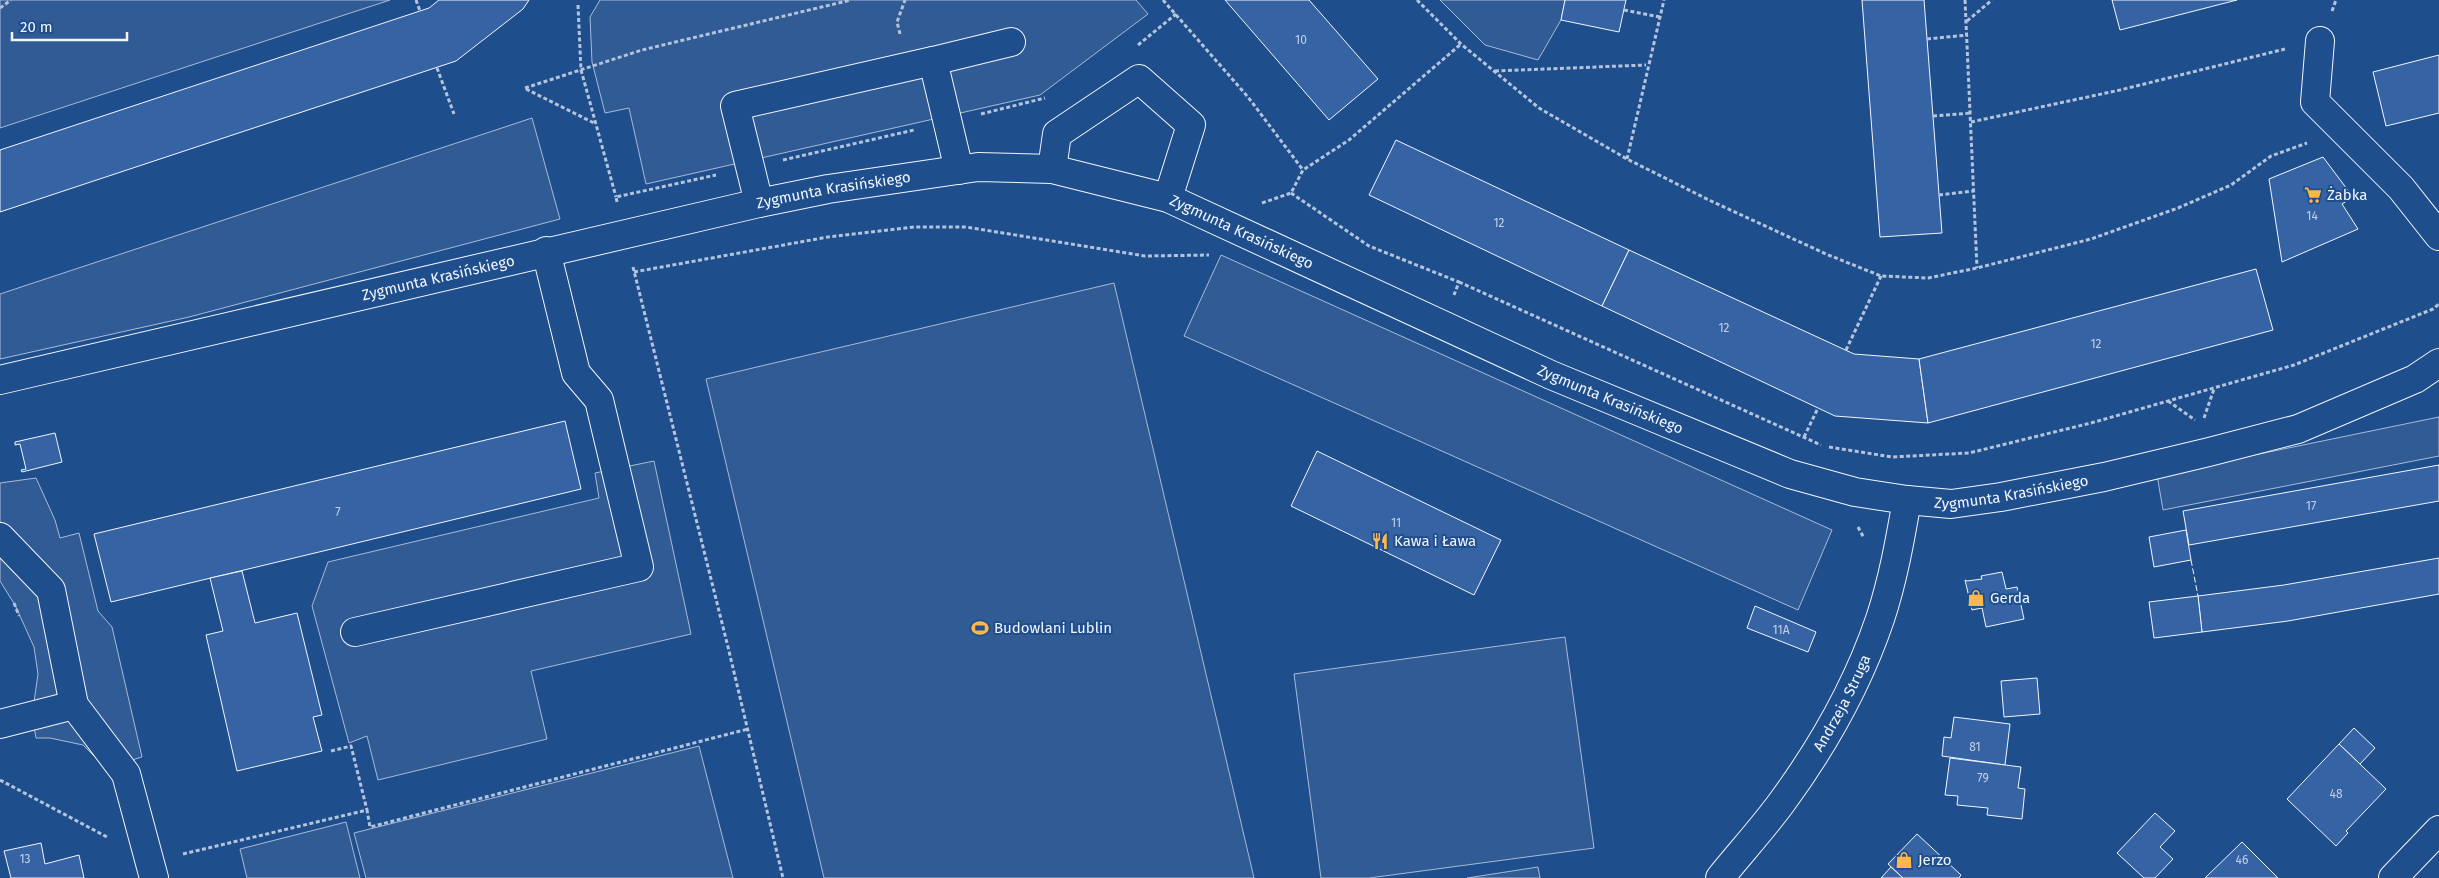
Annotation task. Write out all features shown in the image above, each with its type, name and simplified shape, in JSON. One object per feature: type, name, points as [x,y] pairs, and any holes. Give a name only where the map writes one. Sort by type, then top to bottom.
[{"type":"street","points":[[2320,41],[2315,102],[2401,188],[2439,236]]},
{"type":"street","points":[[759,204],[735,106],[1011,42]]},
{"type":"street","points":[[933,61],[959,170]]},
{"type":"street","points":[[1052,169],[1057,134],[1138,79],[1191,126],[1168,198]]},
{"type":"street","name":"Zygmunta Krasińskiego","points":[[0,380],[759,204],[828,189],[978,167],[1052,169],[1168,198],[1231,229],[1322,268],[1442,327],[1550,375],[1790,474],[1854,492],[1908,500],[1952,504],[2001,497],[2104,477],[2298,429],[2415,379],[2439,363]]},
{"type":"street","points":[[355,632],[639,568],[598,400],[576,373],[546,252]]},
{"type":"street","name":"Andrzeja Struga","points":[[1720,878],[1782,803],[1824,740],[1854,684],[1880,619],[1908,500]]},
{"type":"street","points":[[0,537],[51,590],[74,705],[126,774],[151,867]]},
{"type":"street","points":[[0,724],[74,705]]},
{"type":"street","points":[[2394,878],[2439,830]]},
{"type":"path","points":[[0,8],[11,0]]},
{"type":"path","points":[[416,0],[420,11]]},
{"type":"path","points":[[596,124],[525,88],[642,50],[852,0]]},
{"type":"path","points":[[1163,0],[1248,97],[1303,170]]},
{"type":"path","points":[[1417,0],[1461,44],[1540,108],[1627,159],[1711,201],[1826,254],[1881,276],[1928,278],[2092,240],[2178,208],[2231,185],[2270,156],[2309,142],[2346,133]]},
{"type":"path","points":[[1627,159],[1664,0]]},
{"type":"path","points":[[1965,0],[1977,268]]},
{"type":"path","points":[[1967,21],[1992,0]]},
{"type":"path","points":[[578,5],[581,70],[616,197],[783,878]]},
{"type":"path","points":[[1624,10],[1660,17]]},
{"type":"path","points":[[1132,51],[1176,14]]},
{"type":"path","points":[[1927,39],[1968,35]]},
{"type":"path","points":[[1971,122],[2120,90],[2320,41]]},
{"type":"path","points":[[634,272],[713,256],[828,237],[914,227],[966,227],[1145,256],[1221,255],[1238,210],[1291,193],[1303,170],[1349,140],[1461,44]]},
{"type":"path","points":[[1494,71],[1646,65]]},
{"type":"path","points":[[437,68],[454,114]]},
{"type":"path","points":[[616,197],[1051,97]]},
{"type":"path","points":[[1933,116],[1971,113]]},
{"type":"path","points":[[1939,195],[1974,191]]},
{"type":"path","points":[[1291,193],[1369,246],[1459,282],[1824,446],[1892,457],[1969,453],[2168,402],[2294,365],[2433,309],[2439,304]]},
{"type":"path","points":[[1846,350],[1881,276]]},
{"type":"path","points":[[1442,327],[1459,282]]},
{"type":"path","points":[[2168,402],[2202,426],[2214,388]]},
{"type":"path","points":[[1804,437],[1818,408]]},
{"type":"path","points":[[331,751],[351,746],[370,827],[748,729]]},
{"type":"path","points":[[0,780],[151,867],[367,810]]},
{"type":"shaded area","points":[[0,0],[390,0],[0,128]]},
{"type":"shaded area","points":[[600,0],[1136,0],[1148,14],[1040,95],[646,184],[629,108],[605,113],[592,62],[590,17]]},
{"type":"shaded area","points":[[1440,0],[1565,0],[1561,20],[1538,60],[1485,45]]},
{"type":"shaded area","points":[[532,118],[560,219],[189,317],[0,359],[0,294]]},
{"type":"shaded area","points":[[1221,255],[1832,530],[1798,610],[1184,336]]},
{"type":"shaded area","name":"Budowlani Lublin","points":[[1114,283],[1254,878],[824,878],[706,379]]},
{"type":"shaded area","points":[[2439,417],[2439,456],[2163,510],[2157,475]]},
{"type":"shaded area","points":[[654,461],[691,634],[531,671],[547,739],[378,780],[367,736],[349,743],[312,606],[328,562],[599,498],[595,473]]},
{"type":"shaded area","points":[[36,478],[55,520],[60,538],[79,533],[98,611],[112,627],[142,757],[106,768],[83,745],[50,738],[36,738],[32,716],[38,674],[34,647],[15,605],[0,581],[0,483]]},
{"type":"shaded area","points":[[1565,637],[1594,848],[1369,878],[1321,878],[1294,674]]},
{"type":"shaded area","points":[[699,746],[733,878],[366,878],[354,833]]},
{"type":"shaded area","points":[[346,822],[360,878],[247,878],[240,849]]},
{"type":"shaded area","points":[[1538,867],[1540,878],[1467,878]]},
{"type":"building","points":[[439,0],[529,0],[523,9],[456,61],[0,212],[0,150],[429,8]]},
{"type":"building","points":[[1225,0],[1309,0],[1378,79],[1329,120]]},
{"type":"building","points":[[1565,0],[1626,0],[1619,32],[1561,20]]},
{"type":"building","points":[[1862,0],[1924,0],[1942,233],[1880,237]]},
{"type":"building","points":[[2112,0],[2237,0],[2120,30]]},
{"type":"building","points":[[2439,55],[2439,113],[2386,126],[2373,72]]},
{"type":"building","points":[[1396,140],[1629,250],[1602,306],[1369,195]]},
{"type":"building","points":[[2323,157],[2353,197],[2342,204],[2358,229],[2282,262],[2269,179]]},
{"type":"building","points":[[1629,250],[1854,354],[1919,359],[1928,423],[1835,416],[1602,306]]},
{"type":"building","points":[[2256,269],[2273,330],[1928,423],[1919,359]]},
{"type":"building","points":[[565,421],[581,489],[111,602],[94,534]]},
{"type":"building","points":[[55,433],[62,462],[22,472],[21,470],[26,469],[20,444],[15,445],[15,442]]},
{"type":"building","points":[[1317,451],[1501,540],[1474,595],[1291,506]]},
{"type":"building","points":[[2439,465],[2439,501],[2189,545],[2183,511]]},
{"type":"building","points":[[2186,530],[2191,560],[2154,567],[2149,537]]},
{"type":"building","points":[[2439,558],[2439,594],[2288,621],[2202,632],[2198,596],[2284,585]]},
{"type":"building","points":[[242,571],[255,623],[297,613],[322,715],[313,717],[322,751],[237,771],[206,635],[223,631],[210,578]]},
{"type":"building","points":[[2002,572],[2006,589],[2017,587],[2024,619],[1986,627],[1982,608],[1972,610],[1965,580],[1982,579],[1981,576]]},
{"type":"building","points":[[2198,596],[2202,632],[2154,638],[2149,602]]},
{"type":"building","points":[[1755,606],[1816,632],[1808,652],[1747,628]]},
{"type":"building","points":[[2037,678],[2040,714],[2004,717],[2001,681]]},
{"type":"building","points":[[1954,717],[2010,724],[2005,765],[1942,756],[1944,737],[1951,738]]},
{"type":"building","points":[[2354,728],[2375,748],[2360,764],[2339,744]]},
{"type":"building","points":[[2339,744],[2386,789],[2346,831],[2348,833],[2336,846],[2287,799]]},
{"type":"building","points":[[1950,758],[2021,767],[2018,788],[2025,789],[2022,819],[1987,815],[1988,808],[1957,805],[1958,796],[1945,795]]},
{"type":"building","points":[[2155,813],[2175,831],[2160,847],[2173,859],[2155,878],[2144,878],[2117,853]]},
{"type":"building","points":[[1917,834],[1961,875],[1959,878],[1903,878],[1888,864]]},
{"type":"building","points":[[2242,842],[2278,878],[2205,878]]},
{"type":"building","points":[[41,843],[45,864],[79,855],[84,878],[11,878],[4,851]]},
{"type":"building","points":[[1891,867],[1903,878],[1881,878]]},
{"type":"fence","points":[[2191,560],[2198,596]]},
{"type":"place","name":"Żabka","points":[[2313,195]]},
{"type":"place","name":"Kawa i Ława","points":[[1380,541]]},
{"type":"place","name":"Gerda","points":[[1976,598]]},
{"type":"place","name":"Budowlani Lublin","points":[[980,628]]},
{"type":"place","name":"Jerzo","points":[[1904,860]]}]
